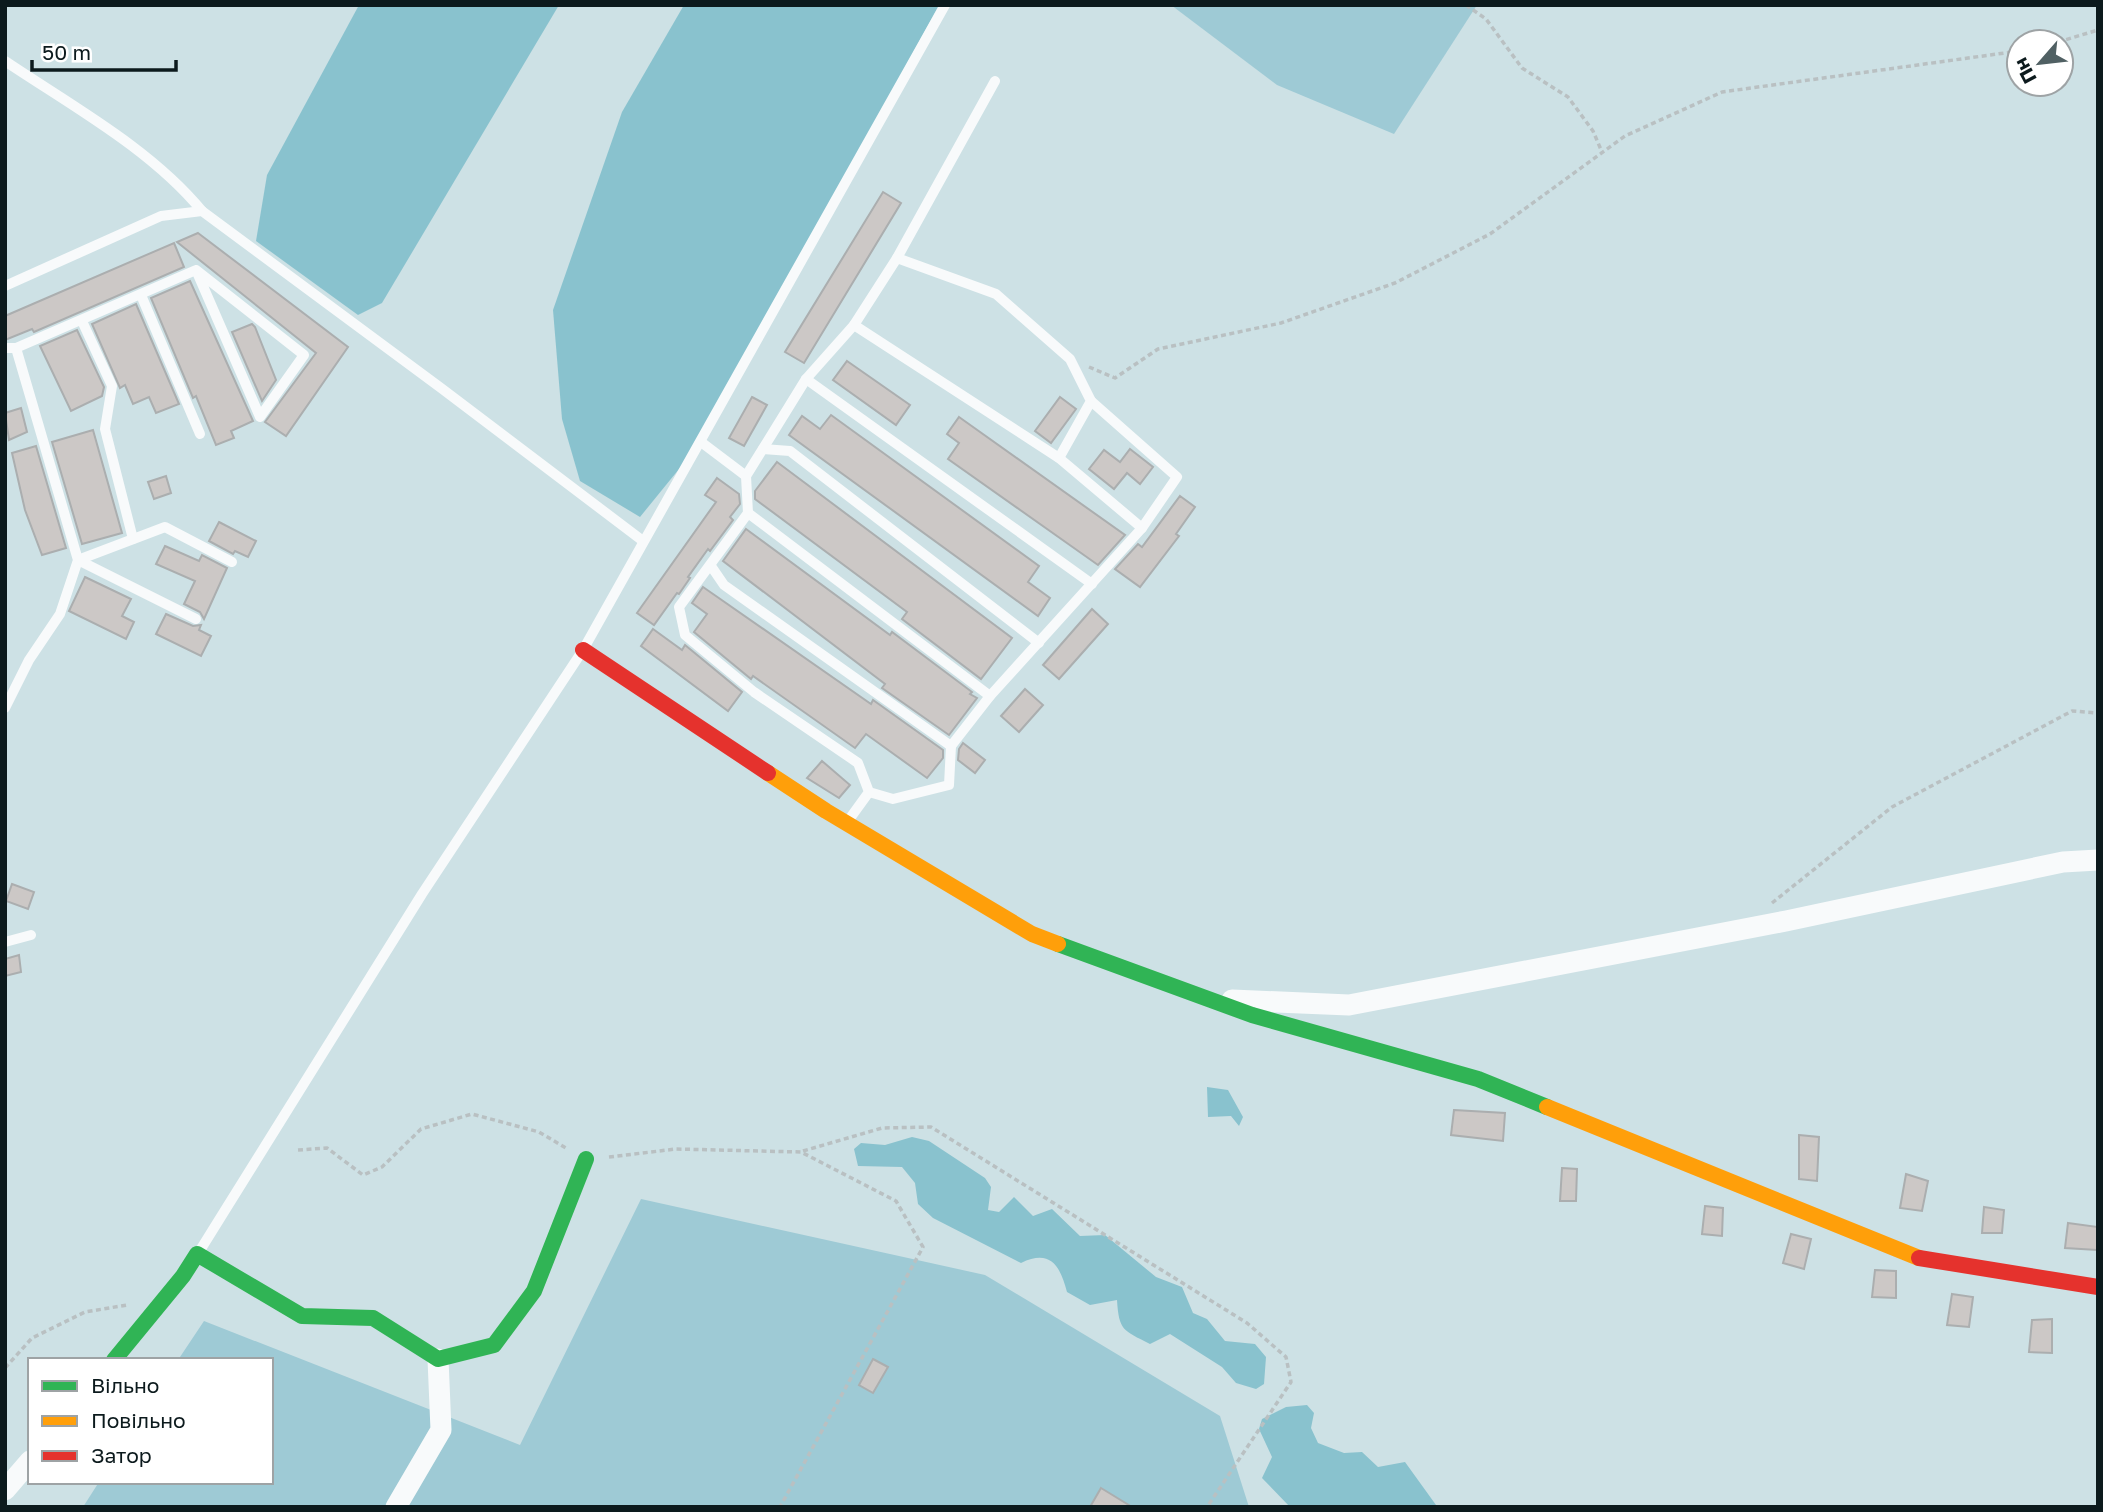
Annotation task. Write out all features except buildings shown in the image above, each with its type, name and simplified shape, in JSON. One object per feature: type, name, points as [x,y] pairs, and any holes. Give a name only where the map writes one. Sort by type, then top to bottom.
[{"type":"street","points":[[583,650],[846,824],[1031,934],[1252,1015],[1478,1079],[1921,1259],[2098,1287]]},
{"type":"street","points":[[1210,1000],[1349,1005],[1774,924],[2063,862],[2098,860]]},
{"type":"street","points":[[116,1358],[183,1276],[197,1254],[303,1316],[373,1318],[438,1359],[494,1345],[534,1291],[586,1159]]},
{"type":"street","points":[[396,1507],[441,1430],[438,1359]]},
{"type":"street","points":[[5,1490],[28,1463]]},
{"type":"lane","points":[[197,1254],[422,894],[583,650],[945,5]]},
{"type":"lane","points":[[5,61],[146,157],[202,211],[643,541]]},
{"type":"lane","points":[[869,792],[858,763],[754,692],[685,635],[679,607],[748,513],[746,476],[806,379],[854,325],[897,258],[995,80]]},
{"type":"lane","points":[[5,286],[161,216],[202,211]]},
{"type":"lane","points":[[869,792],[893,799],[948,785],[951,746],[990,696],[1142,528],[1177,477],[1091,401],[1070,359],[996,294],[897,258]]},
{"type":"lane","points":[[197,270],[304,355],[260,417],[212,307],[197,270]]},
{"type":"lane","points":[[5,708],[29,660],[60,614],[78,560],[10,348],[82,321],[197,270]]},
{"type":"lane","points":[[141,295],[200,434]]},
{"type":"lane","points":[[82,321],[112,386],[105,429],[133,539]]},
{"type":"lane","points":[[854,325],[1059,458],[1142,528]]},
{"type":"lane","points":[[806,379],[1092,584]]},
{"type":"lane","points":[[1059,458],[1091,401]]},
{"type":"lane","points":[[701,442],[746,476]]},
{"type":"lane","points":[[763,449],[790,452],[1039,643]]},
{"type":"lane","points":[[748,513],[990,696]]},
{"type":"lane","points":[[78,560],[165,527],[232,562]]},
{"type":"lane","points":[[78,560],[196,619]]},
{"type":"lane","points":[[711,566],[724,585],[951,746]]},
{"type":"lane","points":[[846,824],[869,792]]},
{"type":"lane","points":[[5,942],[31,935]]},
{"type":"path","points":[[1466,5],[1486,19],[1522,68],[1568,97],[1593,131],[1602,152]]},
{"type":"path","points":[[2075,37],[2098,30]]},
{"type":"path","points":[[1070,359],[1115,378],[1158,349],[1281,323],[1395,283],[1490,234],[1625,136],[1722,92],[2005,53]]},
{"type":"path","points":[[1769,906],[1892,807],[2072,711],[2098,713]]},
{"type":"path","points":[[298,1150],[327,1148],[363,1175],[382,1167],[421,1129],[472,1114],[539,1132],[586,1159],[676,1149],[801,1152],[882,1128],[931,1127],[1247,1323],[1286,1357],[1291,1382],[1207,1507]]},
{"type":"path","points":[[780,1507],[922,1247],[897,1200],[801,1152]]},
{"type":"path","points":[[5,1368],[32,1338],[85,1312],[165,1299]]},
{"type":"shaded area","points":[[359,5],[559,5],[382,303],[358,315],[256,241],[267,175]]},
{"type":"shaded area","points":[[684,5],[939,5],[701,442],[640,517],[580,481],[562,419],[553,310],[622,112]]},
{"type":"shaded area","points":[[1171,5],[1477,5],[1394,134],[1277,85]]},
{"type":"shaded area","points":[[1207,1087],[1228,1090],[1243,1117],[1239,1126],[1231,1116],[1208,1117]]},
{"type":"shaded area","points":[[912,1137],[929,1141],[985,1178],[991,1187],[988,1210],[999,1212],[1014,1197],[1033,1216],[1052,1209],[1080,1236],[1105,1235],[1156,1277],[1182,1287],[1193,1313],[1207,1319],[1225,1341],[1255,1344],[1266,1357],[1264,1384],[1256,1389],[1236,1383],[1222,1367],[1170,1334],[1150,1344],[1134,1336],[1121,1324],[1117,1300],[1090,1305],[1067,1292],[1061,1274],[1052,1262],[1039,1258],[1021,1263],[933,1218],[918,1204],[915,1183],[902,1167],[858,1166],[854,1149],[861,1143],[885,1145]]},
{"type":"shaded area","points":[[641,1199],[985,1275],[1220,1416],[1249,1507],[83,1507],[98,1484],[273,1484],[273,1358],[179,1358],[204,1321],[520,1445]]},
{"type":"shaded area","points":[[1307,1405],[1314,1413],[1311,1428],[1318,1443],[1344,1453],[1362,1452],[1378,1467],[1405,1462],[1436,1505],[1444,1507],[1290,1507],[1262,1478],[1272,1457],[1259,1429],[1262,1419],[1286,1407]]},
{"type":"traffic: fast","points":[[1058,944],[1252,1015],[1478,1079],[1547,1107]]},
{"type":"traffic: fast","points":[[116,1358],[183,1276],[197,1254],[302,1316],[373,1318],[438,1359],[494,1345],[534,1291],[586,1159]]},
{"type":"traffic: slow","points":[[768,773],[826,811],[1032,934],[1058,944]]},
{"type":"traffic: slow","points":[[1547,1107],[1919,1258]]},
{"type":"traffic: jam","points":[[583,650],[768,773]]},
{"type":"traffic: jam","points":[[1919,1258],[2098,1287]]}]
